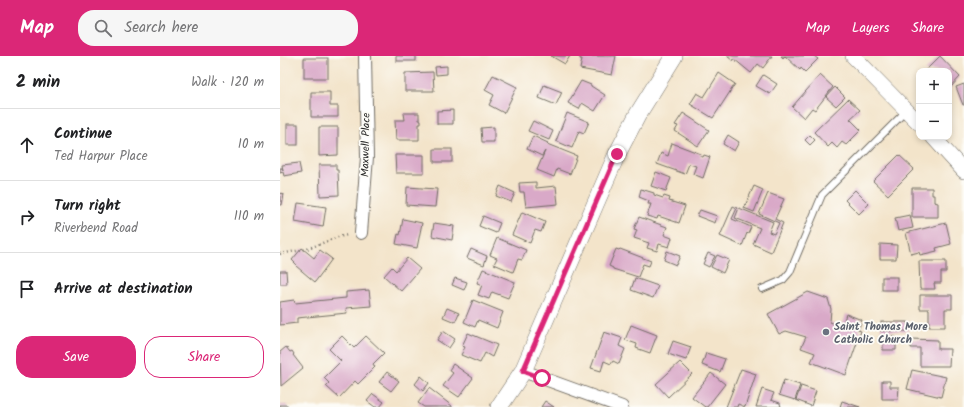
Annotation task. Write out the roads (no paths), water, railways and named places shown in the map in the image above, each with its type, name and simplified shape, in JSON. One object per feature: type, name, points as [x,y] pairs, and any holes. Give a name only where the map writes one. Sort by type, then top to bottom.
[{"type":"main road","points":[[499,407],[523,371],[617,154],[638,114],[674,56]]},
{"type":"street","name":"Maxwell Place","points":[[361,233],[366,157],[365,56]]},
{"type":"street","points":[[852,56],[916,119]]},
{"type":"street","points":[[936,140],[964,171]]},
{"type":"street","points":[[523,371],[622,407]]},
{"type":"lane","points":[[762,289],[783,280],[790,272],[822,195],[906,110]]},
{"type":"place","name":"Saint Thomas More Catholic Church","points":[[826,332]]}]
